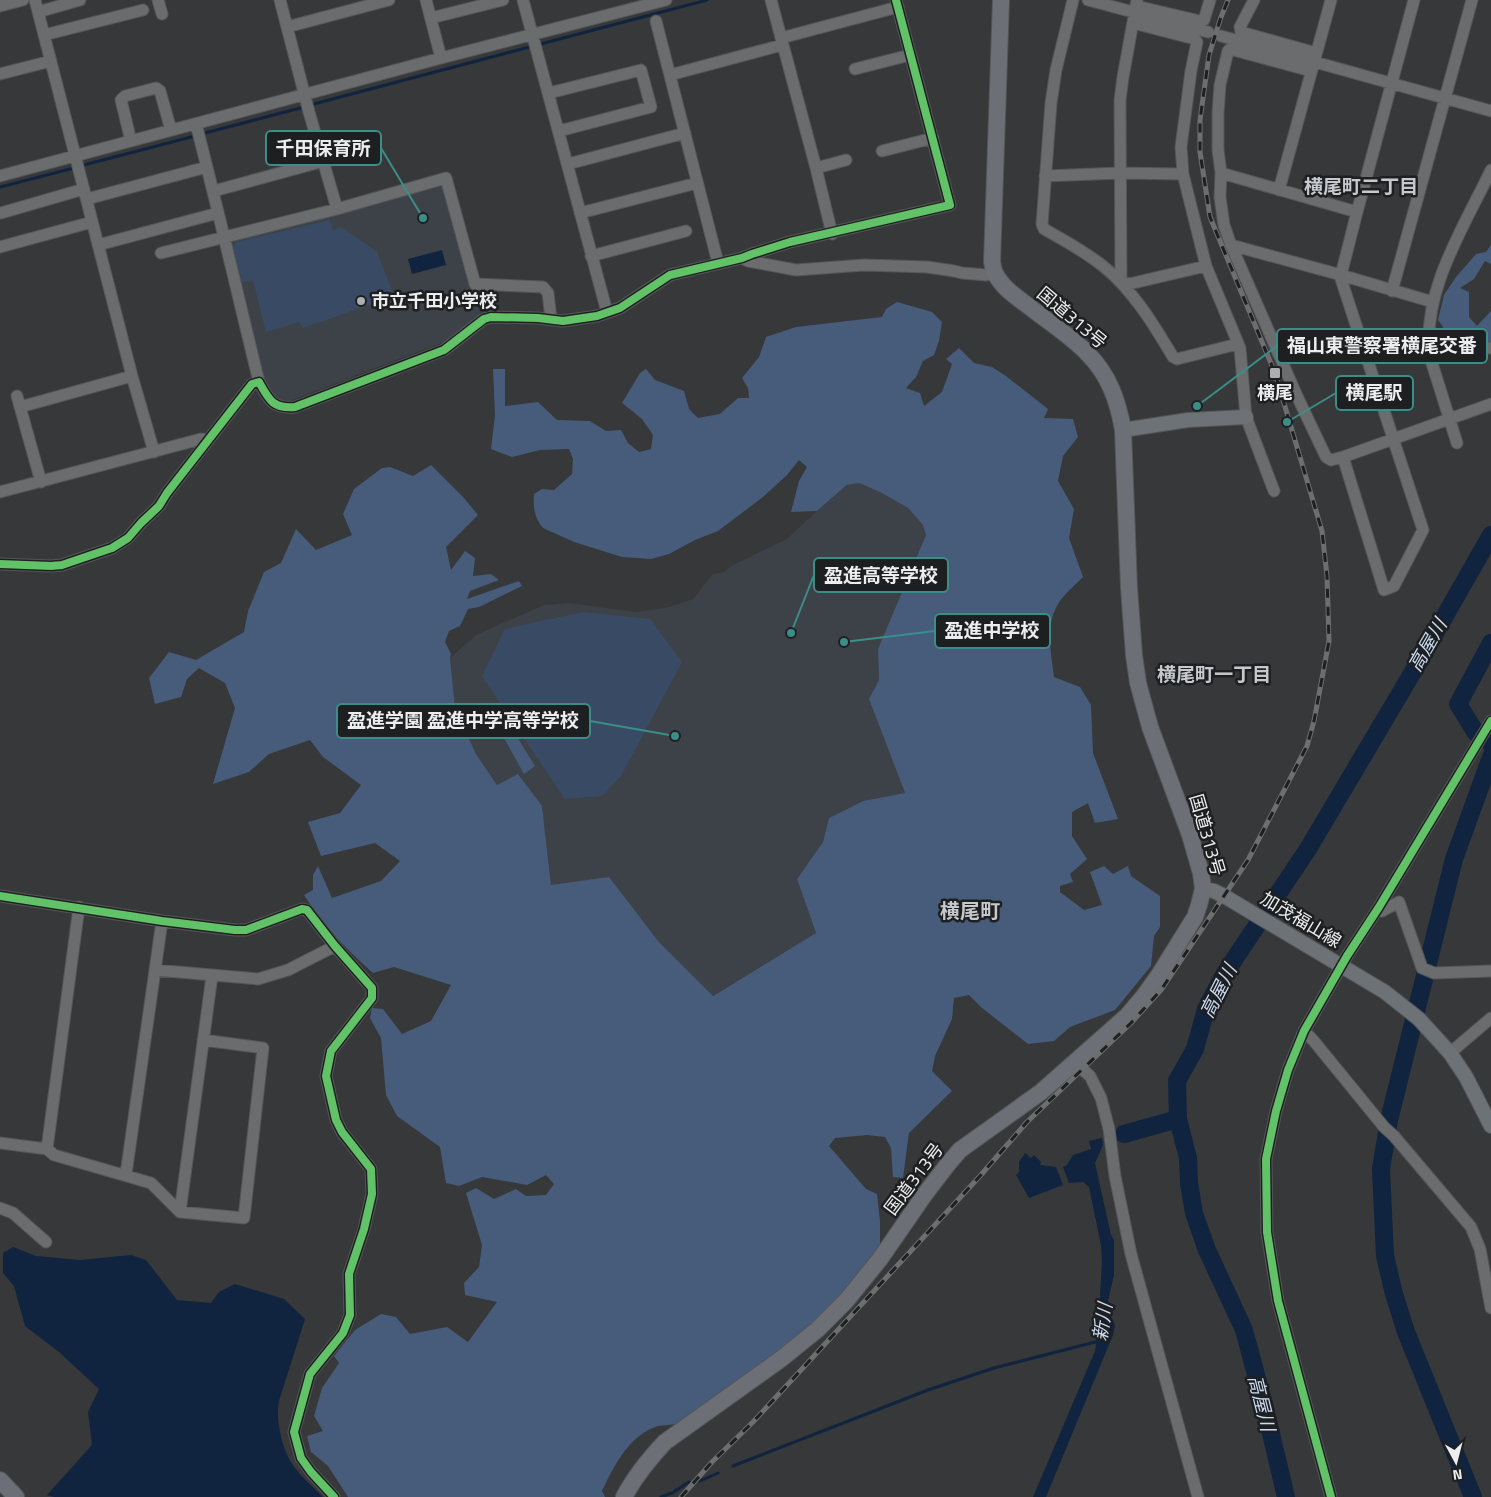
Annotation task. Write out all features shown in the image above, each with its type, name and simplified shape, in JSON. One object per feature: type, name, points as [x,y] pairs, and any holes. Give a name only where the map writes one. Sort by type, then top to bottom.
[{"type":"highway","name":"国道313号","points":[[624,1497],[638,1474],[665,1442],[781,1359],[818,1329],[846,1301],[880,1259],[925,1194],[960,1150],[1040,1092],[1127,1016],[1144,996],[1195,917],[1203,889],[1197,857],[1153,736],[1138,683],[1129,588],[1122,430],[1118,407],[1111,386],[1100,367],[1074,341],[1011,293],[995,273],[991,251],[1001,0]]},
{"type":"highway","points":[[0,1480],[16,1497]]},
{"type":"highway","points":[[0,1494],[3,1497]]},
{"type":"main road","points":[[1122,430],[1188,420],[1246,416]]},
{"type":"main road","name":"加茂福山線","points":[[1203,889],[1214,891],[1342,966],[1385,992],[1414,1015],[1450,1053],[1466,1077],[1490,1122]]},
{"type":"street","points":[[0,6],[23,0]]},
{"type":"street","points":[[35,0],[132,376],[154,452]]},
{"type":"street","points":[[38,12],[80,0]]},
{"type":"street","points":[[158,0],[162,14]]},
{"type":"street","points":[[280,0],[337,209]]},
{"type":"street","points":[[288,27],[389,0]]},
{"type":"street","points":[[426,0],[441,58]]},
{"type":"street","points":[[431,18],[503,0]]},
{"type":"street","points":[[523,0],[607,312]]},
{"type":"street","points":[[0,176],[78,163],[131,141],[171,130],[197,131],[306,101],[441,58],[535,42],[649,2],[666,0]]},
{"type":"street","points":[[771,0],[832,234]]},
{"type":"street","points":[[1073,0],[1056,70],[1051,103],[1042,224],[1044,229],[1103,266],[1121,282],[1155,327],[1173,358],[1177,359],[1238,344]]},
{"type":"street","points":[[1088,0],[1136,11],[1208,32]]},
{"type":"street","points":[[1136,11],[1200,21],[1204,20],[1210,0]]},
{"type":"street","points":[[1254,0],[1240,27],[1241,32],[1314,62]]},
{"type":"street","points":[[1279,190],[1331,0]]},
{"type":"street","points":[[1343,457],[1384,590],[1394,586],[1423,530],[1341,279],[1414,0]]},
{"type":"street","points":[[1392,291],[1472,0]]},
{"type":"street","points":[[197,131],[214,191],[223,238],[259,382],[270,402],[284,408],[295,407],[444,350],[484,319],[491,317],[563,321],[597,316],[620,308],[670,275],[742,258],[790,242],[832,234],[950,205],[897,3],[781,42],[670,75]]},
{"type":"street","points":[[44,35],[143,10]]},
{"type":"street","points":[[1121,282],[1120,100],[1122,77],[1136,11]]},
{"type":"street","points":[[1136,11],[1194,39],[1196,42],[1181,147],[1183,174],[1206,266],[1238,344],[1242,361],[1246,416],[1274,491]]},
{"type":"street","points":[[656,21],[718,263]]},
{"type":"street","points":[[1221,36],[1491,111]]},
{"type":"street","points":[[1314,62],[1228,51],[1220,85],[1218,150],[1221,173],[1220,197],[1224,224],[1231,245],[1297,396],[1326,457],[1330,460],[1343,457],[1491,404]]},
{"type":"street","points":[[855,69],[910,54]]},
{"type":"street","points":[[0,74],[51,61]]},
{"type":"street","points":[[549,93],[641,70],[651,107],[559,131]]},
{"type":"street","points":[[131,141],[120,100],[125,96],[156,88],[160,91],[171,130]]},
{"type":"street","points":[[568,164],[685,133]]},
{"type":"street","points":[[882,151],[932,138]]},
{"type":"street","points":[[816,168],[846,160]]},
{"type":"street","points":[[214,191],[324,161]]},
{"type":"street","points":[[1,213],[207,167]]},
{"type":"street","points":[[1457,443],[1430,356],[1428,343],[1433,302],[1438,280],[1491,170]]},
{"type":"street","points":[[1045,176],[1120,173],[1183,174]]},
{"type":"street","points":[[1221,173],[1357,212]]},
{"type":"street","points":[[161,253],[337,209],[446,178],[474,284],[543,287],[548,293],[551,319]]},
{"type":"street","points":[[580,214],[697,183]]},
{"type":"street","points":[[98,245],[218,213]]},
{"type":"street","points":[[0,247],[92,222]]},
{"type":"street","points":[[591,256],[686,231]]},
{"type":"street","points":[[1231,245],[1433,302]]},
{"type":"street","points":[[742,258],[748,262],[796,270],[864,265],[927,267],[986,275],[995,273]]},
{"type":"street","points":[[1121,282],[1129,284],[1206,266]]},
{"type":"street","points":[[1428,343],[1491,348]]},
{"type":"street","points":[[41,482],[19,401],[132,376]]},
{"type":"street","points":[[0,564],[62,565],[112,548],[128,538],[159,506],[167,493],[252,384],[259,382]]},
{"type":"street","points":[[0,492],[201,438],[208,440]]},
{"type":"street","points":[[1331,1497],[1278,1301],[1267,1232],[1266,1159],[1276,1111],[1288,1070],[1304,1031],[1491,720]]},
{"type":"street","points":[[0,896],[235,930],[246,930],[302,908],[307,910],[335,946],[372,988],[372,998],[331,1051],[326,1076],[336,1120],[342,1132],[371,1169],[372,1194],[364,1230],[349,1274],[350,1315],[343,1333],[310,1374],[294,1432],[301,1458],[334,1497]]},
{"type":"street","points":[[1379,907],[1382,911],[1399,902],[1422,968],[1434,973],[1491,971]]},
{"type":"street","points":[[46,1149],[79,907]]},
{"type":"street","points":[[126,1174],[162,920]]},
{"type":"street","points":[[154,970],[258,979],[288,970],[335,946]]},
{"type":"street","points":[[180,1212],[212,976]]},
{"type":"street","points":[[1450,1053],[1491,1018]]},
{"type":"street","points":[[1304,1031],[1314,1040],[1384,1127],[1394,1136],[1471,1227],[1480,1249],[1490,1292],[1491,1308]]},
{"type":"street","points":[[0,1142],[46,1149],[54,1155],[151,1182],[180,1212],[244,1218],[263,1048],[203,1040]]},
{"type":"street","points":[[1074,1062],[1090,1076],[1101,1098],[1109,1129],[1115,1176],[1131,1254],[1198,1497]]},
{"type":"street","points":[[0,1208],[13,1214],[46,1242]]},
{"type":"shaded area","name":"市立千田小学校","points":[[443,184],[479,288],[480,314],[446,341],[284,403],[266,392],[230,246],[233,241]]},
{"type":"shaded area","points":[[330,220],[333,230],[341,227],[377,252],[394,296],[303,328],[299,322],[266,332],[253,280],[242,282],[233,248],[236,242]]},
{"type":"shaded area","points":[[1491,245],[1491,264],[1485,261],[1474,279],[1460,288],[1469,292],[1469,317],[1477,326],[1491,311],[1491,344],[1479,344],[1451,338],[1438,320],[1444,295],[1456,277],[1476,254],[1486,252]]},
{"type":"shaded area","points":[[897,302],[932,312],[942,322],[939,341],[934,355],[923,361],[916,377],[906,388],[920,393],[924,406],[942,392],[952,364],[946,359],[959,348],[974,363],[992,367],[1048,409],[1044,418],[1073,419],[1078,437],[1063,456],[1058,481],[1074,509],[1069,538],[1083,577],[1063,597],[1051,621],[1050,639],[1054,677],[1080,687],[1091,705],[1093,753],[1118,819],[1095,823],[1088,803],[1072,812],[1072,836],[1087,859],[1070,874],[1073,882],[1060,886],[1060,892],[1084,910],[1102,905],[1090,872],[1104,866],[1113,874],[1128,866],[1131,876],[1160,896],[1160,927],[1154,936],[1151,966],[1115,1010],[1070,1027],[1054,1041],[1028,1044],[982,1008],[969,995],[954,998],[952,1019],[935,1056],[932,1071],[952,1091],[909,1133],[903,1178],[893,1177],[891,1148],[885,1137],[867,1135],[835,1138],[829,1146],[866,1189],[877,1194],[880,1247],[829,1316],[678,1424],[658,1426],[639,1436],[617,1462],[602,1491],[605,1497],[348,1497],[328,1466],[311,1452],[307,1436],[323,1431],[314,1416],[322,1388],[339,1363],[334,1356],[355,1330],[381,1314],[396,1317],[410,1334],[447,1327],[468,1342],[497,1302],[465,1295],[464,1283],[479,1267],[482,1245],[466,1193],[476,1188],[494,1199],[516,1189],[526,1196],[546,1195],[554,1184],[546,1175],[527,1185],[482,1177],[459,1186],[446,1183],[440,1147],[397,1116],[386,1095],[381,1038],[370,1018],[372,1008],[383,1009],[402,1034],[431,1021],[451,985],[394,967],[373,973],[336,937],[304,895],[313,890],[313,875],[318,866],[332,898],[381,881],[400,861],[375,843],[321,856],[308,822],[340,813],[361,785],[323,757],[310,740],[269,754],[249,772],[213,784],[235,708],[225,683],[199,668],[187,679],[181,697],[155,704],[149,678],[169,652],[196,660],[244,632],[248,611],[264,572],[281,563],[296,529],[316,550],[352,535],[343,514],[354,489],[382,468],[390,467],[413,476],[431,465],[478,515],[446,547],[451,570],[465,551],[475,558],[473,576],[491,574],[499,580],[470,591],[467,599],[519,581],[522,586],[479,607],[468,609],[460,626],[449,631],[445,642],[451,654],[455,708],[476,754],[497,785],[518,774],[542,806],[551,885],[609,877],[658,941],[713,996],[816,933],[797,879],[823,842],[829,818],[863,801],[905,793],[869,699],[879,680],[878,649],[926,535],[923,525],[908,508],[880,492],[859,483],[847,485],[817,511],[791,512],[799,481],[807,467],[799,460],[787,475],[763,497],[718,531],[695,540],[669,554],[651,559],[622,557],[574,542],[543,528],[536,516],[534,503],[534,494],[542,489],[554,490],[572,474],[573,459],[569,449],[540,450],[512,457],[491,449],[495,415],[493,369],[505,369],[505,406],[538,402],[557,420],[590,421],[606,431],[621,430],[628,443],[639,452],[651,449],[653,435],[642,419],[622,403],[640,373],[646,369],[655,380],[684,391],[689,409],[698,418],[720,414],[738,398],[749,398],[748,388],[742,378],[759,357],[766,337],[796,327],[882,317],[886,309]]},
{"type":"shaded area","points":[[859,483],[880,492],[908,508],[923,524],[926,535],[878,649],[879,680],[869,699],[905,793],[863,801],[829,818],[823,842],[797,879],[816,933],[712,996],[658,941],[551,885],[542,806],[497,785],[476,754],[455,708],[450,658],[476,635],[544,605],[569,603],[636,612],[670,607],[693,599],[713,574],[725,572],[731,566],[787,539],[848,485]]},
{"type":"shaded area","points":[[583,612],[650,619],[682,662],[621,776],[602,796],[565,799],[482,676],[505,629]]},
{"type":"shaded area","points":[[514,732],[535,766],[524,774],[504,738]]},
{"type":"water","points":[[442,250],[446,265],[412,274],[408,259]]},
{"type":"water","points":[[1102,1138],[1103,1145],[1095,1163],[1111,1235],[1114,1240],[1114,1275],[1108,1301],[1110,1304],[1107,1306],[1115,1326],[1113,1335],[1046,1497],[1033,1497],[1095,1351],[1098,1332],[1102,1262],[1101,1245],[1089,1187],[1083,1182],[1069,1183],[1063,1167],[1067,1165],[1073,1155],[1091,1149],[1089,1141]]},
{"type":"water","points":[[1025,1153],[1031,1158],[1034,1155],[1041,1162],[1040,1165],[1056,1167],[1063,1185],[1029,1198],[1016,1175],[1019,1172],[1019,1162]]},
{"type":"water","points":[[13,1247],[36,1256],[80,1260],[131,1255],[146,1260],[177,1300],[211,1303],[219,1292],[235,1284],[284,1299],[305,1319],[279,1401],[278,1417],[280,1432],[286,1453],[296,1469],[323,1497],[54,1497],[47,1495],[92,1445],[88,1412],[99,1389],[59,1352],[25,1326],[14,1286],[3,1273],[3,1253]]},
{"type":"waterway","points":[[310,105],[707,0]]},
{"type":"waterway","points":[[201,134],[304,107]]},
{"type":"waterway","points":[[80,166],[195,136]]},
{"type":"waterway","points":[[0,187],[74,168]]},
{"type":"waterway","name":"高屋川","points":[[1286,1497],[1244,1330],[1207,1250],[1194,1213],[1189,1183],[1188,1158],[1178,1119],[1177,1081],[1195,1049],[1206,1009],[1225,973],[1308,849],[1417,665],[1491,535]]},
{"type":"waterway","points":[[1476,733],[1458,704],[1491,643]]},
{"type":"waterway","points":[[1491,738],[1489,738],[1491,744]]},
{"type":"waterway","points":[[1473,1497],[1406,1332],[1394,1294],[1385,1256],[1381,1169],[1389,1120],[1454,859],[1491,757]]},
{"type":"waterway","name":"新川","points":[[1124,1134],[1178,1119]]},
{"type":"waterway","points":[[733,1466],[928,1390],[994,1368],[1099,1341]]},
{"type":"waterway","points":[[700,1481],[718,1473]]},
{"type":"waterway","points":[[661,1497],[672,1493],[689,1482]]},
{"type":"railway","points":[[681,1497],[712,1462],[753,1422],[980,1176],[1027,1122],[1131,1023],[1161,990],[1248,860],[1307,746],[1314,721],[1329,641],[1327,576],[1322,531],[1275,373],[1210,217],[1200,152],[1200,120],[1209,55],[1228,0]]},
{"type":"cycle path","points":[[0,564],[62,565],[112,548],[128,538],[159,506],[167,493],[252,384],[259,382],[272,402],[277,405],[295,407],[444,350],[484,319],[491,317],[538,318],[563,321],[597,316],[620,308],[670,275],[742,258],[790,242],[950,205],[896,0]]},
{"type":"cycle path","points":[[1331,1497],[1278,1301],[1267,1232],[1266,1159],[1276,1111],[1288,1070],[1304,1031],[1347,956],[1379,907],[1491,721]]},
{"type":"cycle path","points":[[0,896],[162,921],[235,930],[246,930],[302,909],[307,910],[335,946],[372,988],[372,998],[331,1051],[326,1076],[336,1120],[342,1132],[371,1169],[372,1194],[364,1229],[349,1274],[350,1315],[343,1333],[310,1374],[294,1432],[301,1458],[334,1497]]},
{"type":"place","name":"千田保育所","points":[[423,218]]},
{"type":"place","name":"市立千田小学校","points":[[361,301]]},
{"type":"place","name":"横尾","points":[[1275,373]]},
{"type":"place","name":"福山東警察署横尾交番","points":[[1197,406]]},
{"type":"place","name":"横尾駅","points":[[1287,422]]},
{"type":"place","name":"盈進高等学校","points":[[791,633]]},
{"type":"place","name":"盈進中学校","points":[[844,642]]},
{"type":"place","name":"盈進学園 盈進中学高等学校","points":[[675,736]]},
{"type":"district","name":"横尾町二丁目","points":[[1361,186]]},
{"type":"district","name":"横尾町一丁目","points":[[1214,674]]},
{"type":"district","name":"横尾町","points":[[970,911]]}]
